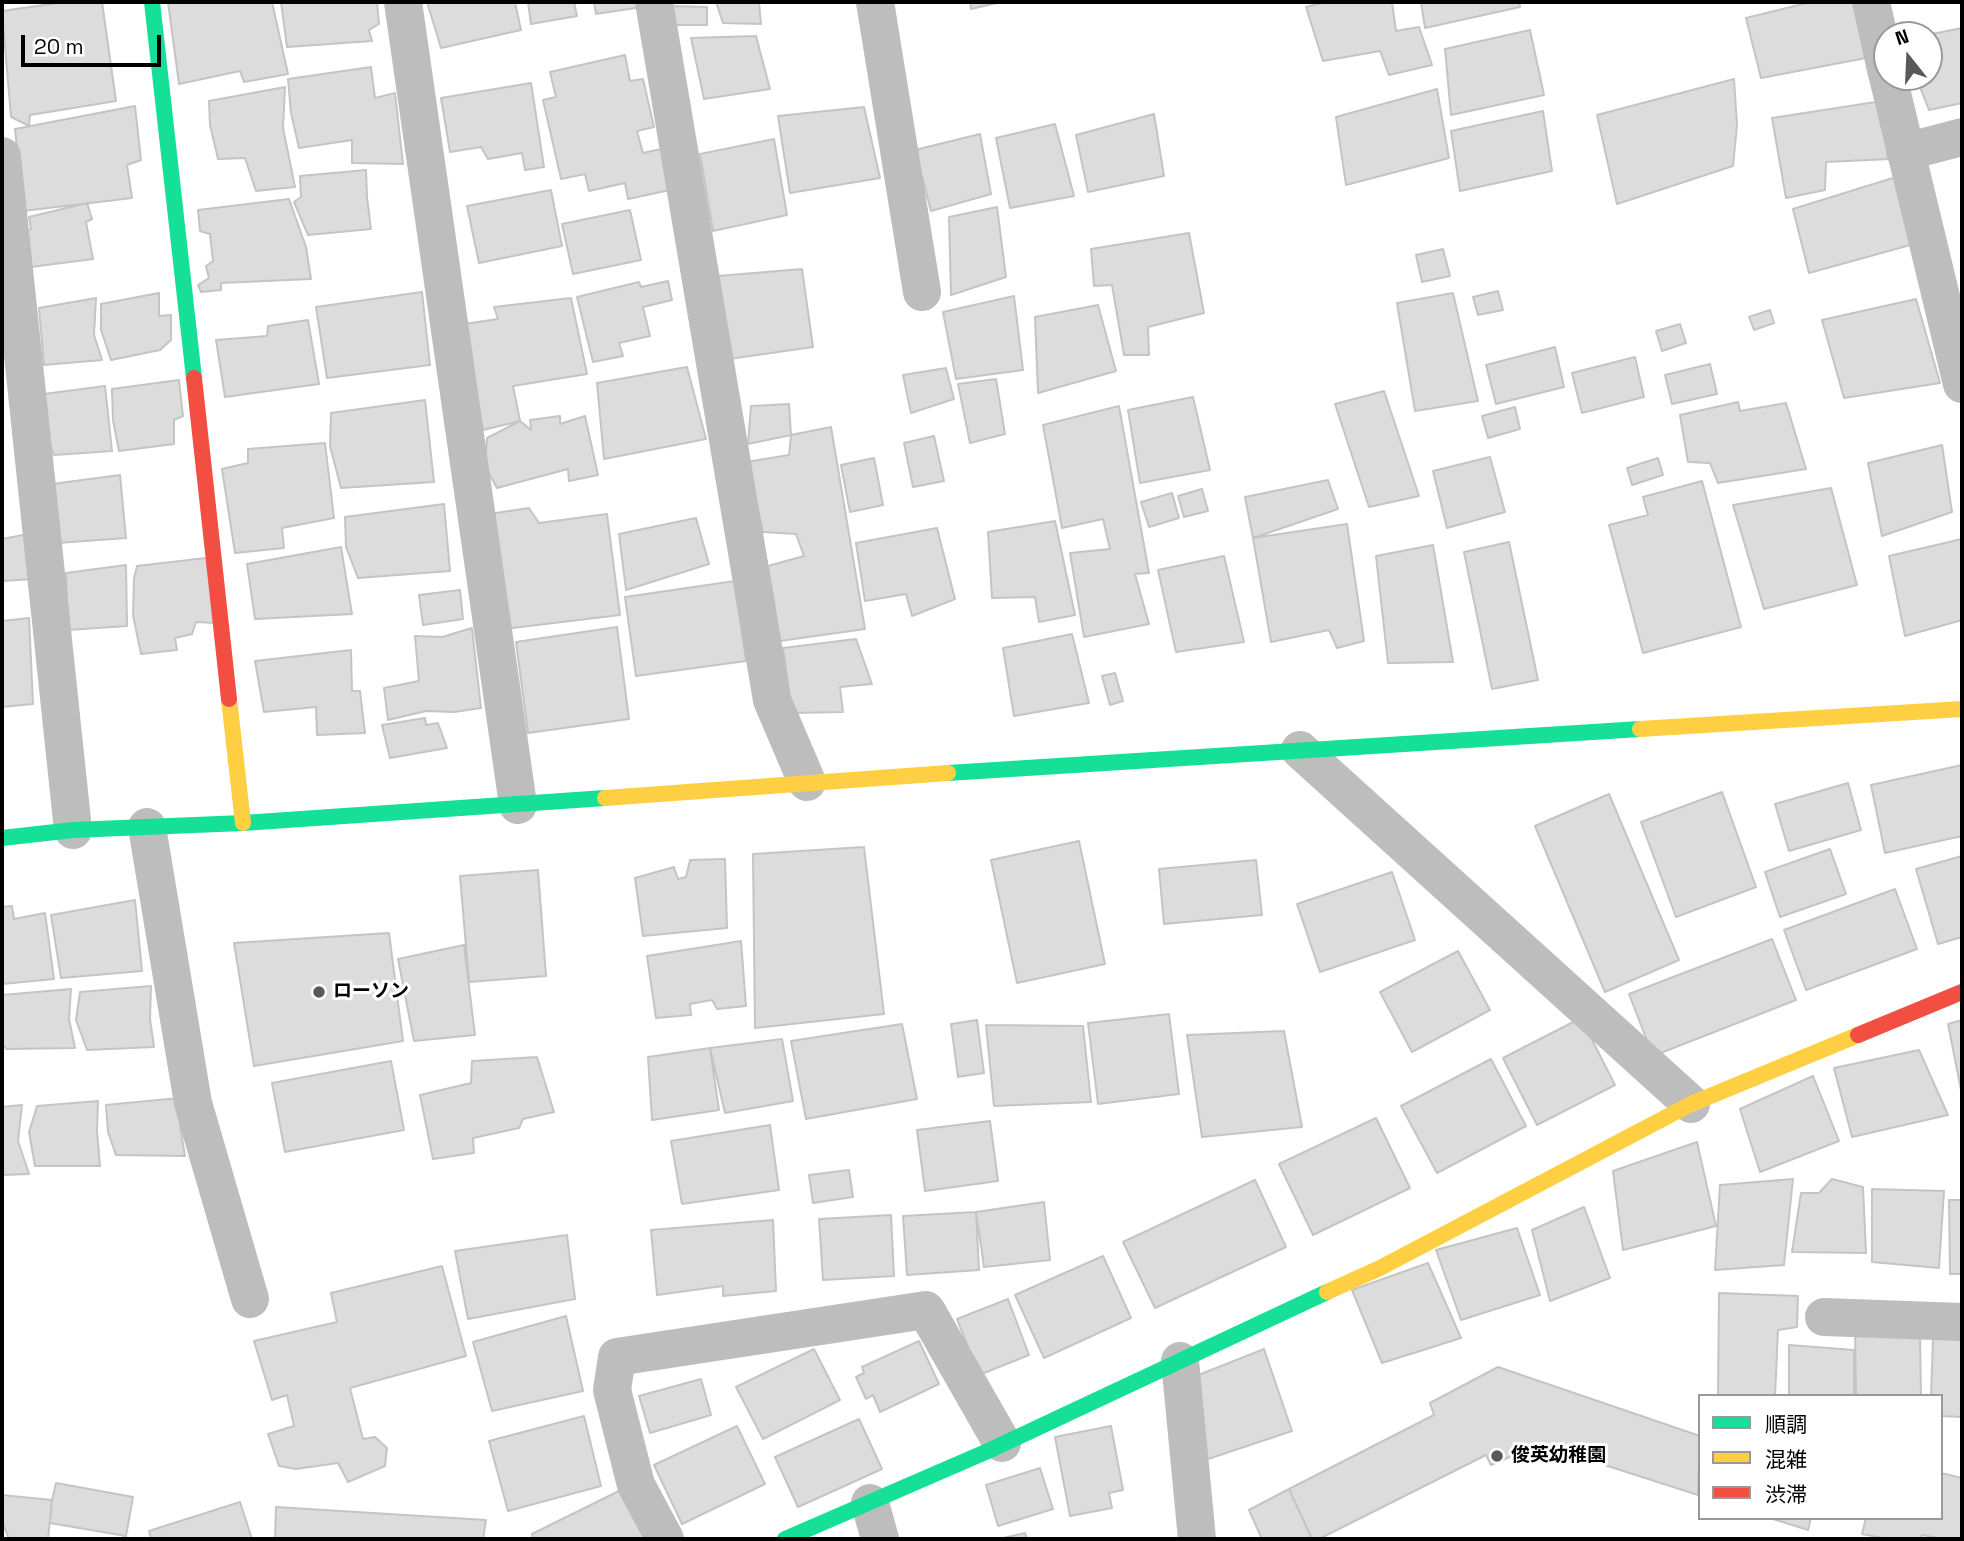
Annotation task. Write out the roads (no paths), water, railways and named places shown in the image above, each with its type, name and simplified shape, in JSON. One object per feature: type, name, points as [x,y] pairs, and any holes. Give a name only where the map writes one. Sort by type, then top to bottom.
[{"type":"street","points":[[152,2],[243,823]]},
{"type":"street","points":[[403,2],[518,804]]},
{"type":"street","points":[[654,2],[772,700],[807,782]]},
{"type":"street","points":[[875,2],[922,292]]},
{"type":"street","points":[[1871,2],[1875,21]]},
{"type":"street","points":[[1891,91],[1962,384]]},
{"type":"street","points":[[1905,152],[1962,137]]},
{"type":"street","points":[[2,156],[73,830]]},
{"type":"street","points":[[2,838],[73,830],[243,823],[807,782],[1962,709]]},
{"type":"street","points":[[1300,750],[1691,1104]]},
{"type":"street","points":[[147,827],[193,1102],[250,1299]]},
{"type":"street","points":[[785,1539],[988,1451],[1380,1268],[1691,1104],[1962,992]]},
{"type":"street","points":[[666,1539],[636,1485],[612,1390],[617,1357],[926,1310],[1002,1443]]},
{"type":"street","points":[[1824,1317],[1962,1322]]},
{"type":"street","points":[[1180,1361],[1197,1539]]},
{"type":"street","points":[[870,1503],[880,1539]]},
{"type":"place","name":"ローソン","points":[[319,992]]},
{"type":"place","name":"俊英幼稚園","points":[[1497,1456]]}]
